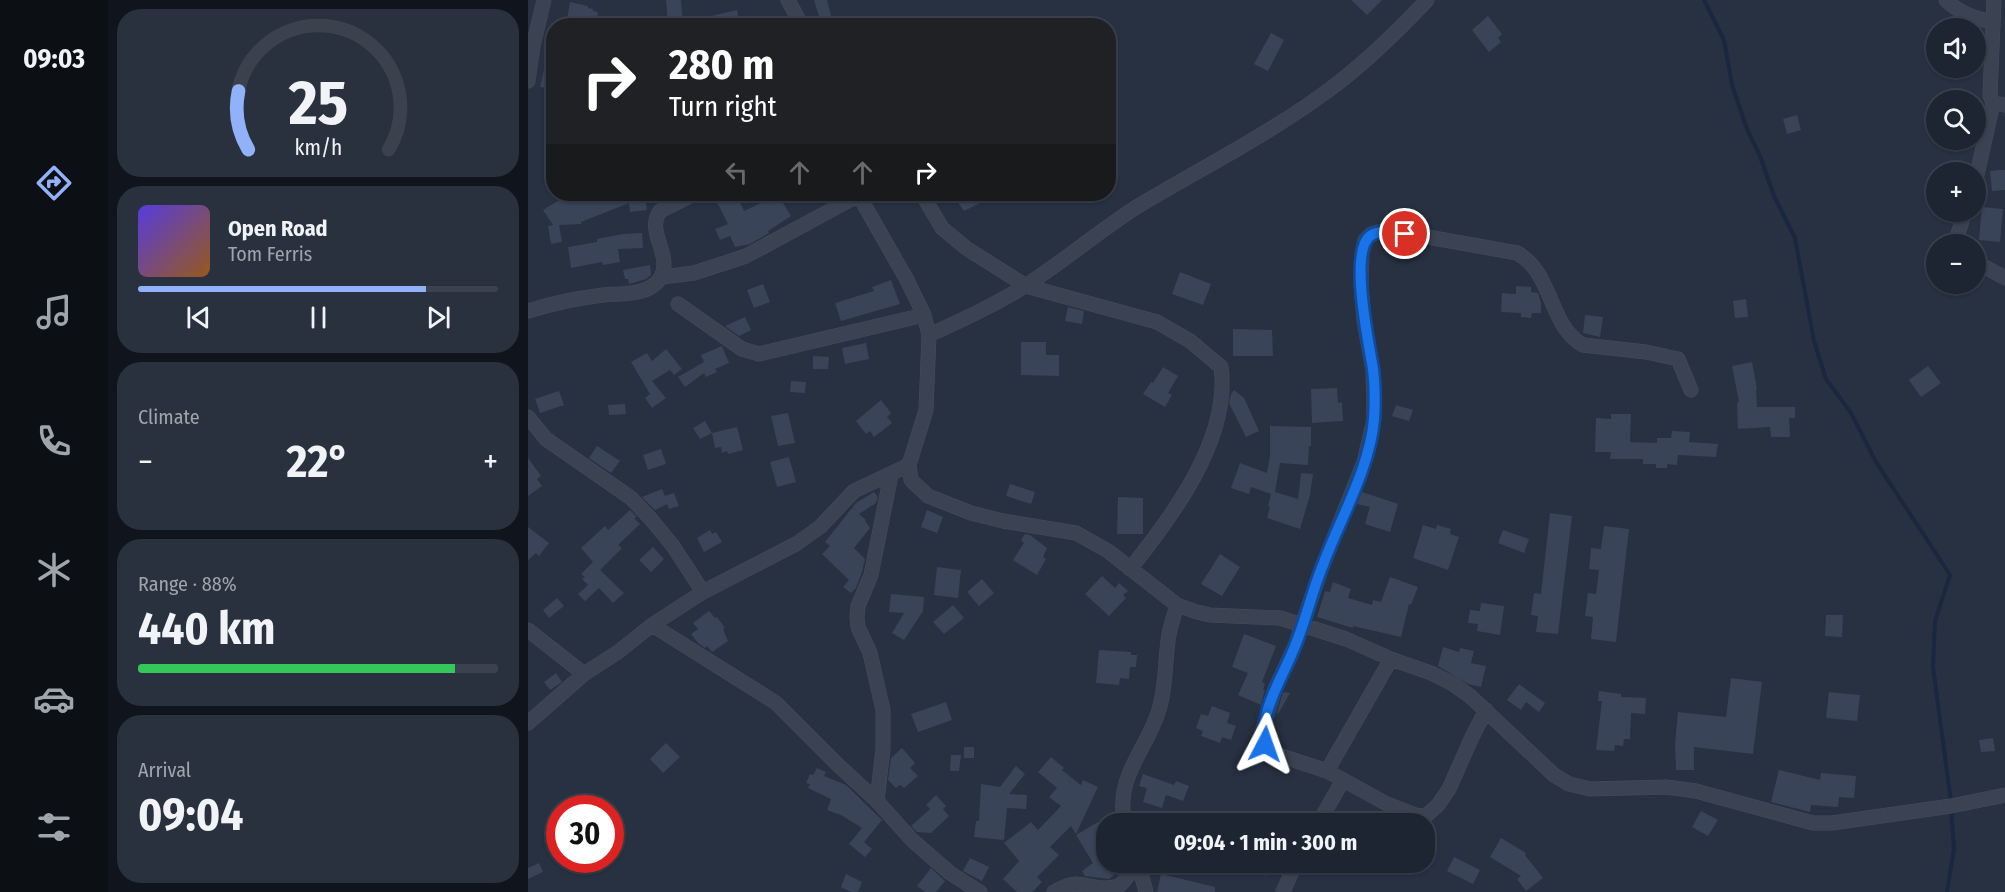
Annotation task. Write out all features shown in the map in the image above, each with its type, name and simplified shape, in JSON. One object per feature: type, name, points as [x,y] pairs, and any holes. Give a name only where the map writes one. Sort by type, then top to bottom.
[{"type":"street","points":[[528,81],[533,46],[544,0]]},
{"type":"street","points":[[788,0],[798,18]]},
{"type":"street","points":[[929,335],[1026,286],[1078,250],[1106,226],[1327,91],[1394,34],[1427,0]]},
{"type":"street","points":[[1946,0],[1955,9],[1973,18],[1992,22]]},
{"type":"street","points":[[1981,162],[1999,104],[1990,95],[1994,0]]},
{"type":"street","points":[[663,277],[663,254],[656,234],[657,216],[660,211],[680,201]]},
{"type":"street","points":[[528,311],[566,301],[644,290],[663,277],[694,273],[746,256],[846,201]]},
{"type":"street","points":[[863,201],[907,280],[924,315],[929,335],[926,410],[909,465],[911,480],[928,496],[971,513],[1003,521],[1076,533],[1108,551],[1177,605],[1210,615],[1280,618],[1346,639],[1391,659],[1431,673],[1453,684],[1486,710],[1554,775],[1569,784],[1590,789],[1666,787],[1696,791],[1813,823],[1833,823],[1951,806],[2005,795]]},
{"type":"street","points":[[926,201],[942,228],[966,248],[1026,286],[1157,322],[1190,341],[1221,367],[1222,404],[1211,438],[1189,486],[1152,542],[1130,569]]},
{"type":"street","points":[[1486,710],[1449,789],[1438,805],[1428,814],[1418,816],[1387,804],[1327,771],[1275,754],[1265,744],[1263,738],[1262,730],[1275,689],[1295,646],[1322,567],[1364,462],[1374,419],[1373,371],[1364,321],[1361,270],[1365,240],[1371,234],[1387,232],[1517,253],[1528,259],[1535,268],[1561,320],[1576,342],[1583,345],[1646,352],[1678,359],[1691,390]]},
{"type":"street","points":[[1986,268],[2005,278]]},
{"type":"street","points":[[678,304],[742,349],[759,354],[924,315]]},
{"type":"street","points":[[528,417],[546,439],[631,498],[673,546],[703,592]]},
{"type":"street","points":[[528,723],[584,674],[652,626],[703,592],[796,544],[820,527],[854,491],[909,465]]},
{"type":"street","points":[[877,801],[883,749],[883,710],[870,653],[858,627],[857,617],[858,606],[871,575],[891,475]]},
{"type":"street","points":[[1122,813],[1129,771],[1160,707],[1166,674],[1168,639],[1177,605]]},
{"type":"street","points":[[652,626],[776,703],[877,801],[912,840],[950,873],[980,892]]},
{"type":"street","points":[[528,630],[584,674]]},
{"type":"street","points":[[1327,771],[1391,659]]},
{"type":"street","points":[[1324,813],[1343,780]]},
{"type":"street","points":[[1054,892],[1065,886],[1077,884],[1107,892],[1121,885],[1130,873]]},
{"type":"street","points":[[1141,873],[1146,892]]},
{"type":"street","points":[[1283,892],[1291,873]]},
{"type":"building","points":[[666,0],[681,0],[682,18],[667,18]]},
{"type":"building","points":[[814,0],[827,0],[832,18],[820,18]]},
{"type":"building","points":[[1351,0],[1382,0],[1367,15]]},
{"type":"building","points":[[570,2],[588,6],[598,12],[597,18],[567,18]]},
{"type":"building","points":[[737,10],[738,18],[707,18]]},
{"type":"building","points":[[1488,16],[1502,34],[1498,38],[1501,42],[1489,52],[1472,30]]},
{"type":"building","points":[[1271,33],[1284,40],[1268,71],[1254,64]]},
{"type":"building","points":[[546,62],[546,88],[540,87]]},
{"type":"building","points":[[1797,115],[1801,130],[1787,134],[1783,119]]},
{"type":"building","points":[[2005,170],[2005,190],[1992,191],[1990,171]]},
{"type":"building","points":[[558,201],[646,201],[647,210],[630,212],[629,203],[581,222],[581,224],[559,225],[562,242],[551,244],[548,226],[553,225],[543,210]]},
{"type":"building","points":[[716,201],[739,201],[744,211],[765,201],[782,201],[791,216],[750,244],[735,247],[730,236],[720,240],[715,229],[728,224]]},
{"type":"building","points":[[957,201],[984,201],[964,211]]},
{"type":"building","points":[[1986,207],[2003,209],[2000,242],[1986,241],[1986,234],[1980,234],[1981,222],[1986,222]]},
{"type":"building","points":[[642,233],[643,248],[618,249],[620,262],[603,265],[602,262],[571,268],[568,247],[597,242],[597,239],[623,234]]},
{"type":"building","points":[[650,265],[651,275],[646,279],[629,284],[628,279],[625,279],[623,270]]},
{"type":"building","points":[[1180,272],[1211,284],[1203,305],[1172,294]]},
{"type":"building","points":[[891,280],[900,304],[841,321],[835,303],[874,291],[872,287]]},
{"type":"building","points":[[763,284],[770,302],[754,308],[747,290]]},
{"type":"building","points":[[1516,286],[1531,287],[1531,292],[1538,293],[1541,313],[1532,313],[1531,318],[1521,317],[1521,313],[1501,312],[1502,293],[1516,294]]},
{"type":"building","points":[[1746,299],[1748,317],[1735,318],[1733,301]]},
{"type":"building","points":[[1068,307],[1084,311],[1082,324],[1065,321]]},
{"type":"building","points":[[1585,315],[1603,317],[1600,337],[1583,333]]},
{"type":"building","points":[[745,317],[751,330],[739,336],[725,326]]},
{"type":"building","points":[[1233,329],[1272,330],[1273,356],[1233,356]]},
{"type":"building","points":[[1021,342],[1046,342],[1046,355],[1059,355],[1059,376],[1021,375]]},
{"type":"building","points":[[866,343],[869,359],[845,364],[842,348]]},
{"type":"building","points":[[722,346],[729,363],[715,369],[717,372],[706,377],[704,373],[685,387],[678,377],[704,362],[701,355]]},
{"type":"building","points":[[666,349],[682,369],[674,375],[670,370],[652,381],[666,398],[652,408],[645,398],[650,394],[631,362],[647,353],[652,361]]},
{"type":"building","points":[[813,356],[829,357],[828,369],[813,369]]},
{"type":"building","points":[[1752,362],[1757,389],[1757,407],[1795,407],[1795,418],[1789,418],[1790,437],[1771,437],[1770,427],[1738,429],[1737,403],[1739,402],[1732,366]]},
{"type":"building","points":[[1928,366],[1941,383],[1921,397],[1909,380]]},
{"type":"building","points":[[1163,367],[1178,376],[1168,393],[1172,395],[1165,407],[1143,394]]},
{"type":"building","points":[[791,381],[806,382],[805,393],[790,392]]},
{"type":"building","points":[[1337,388],[1338,403],[1342,402],[1343,421],[1312,423],[1311,389]]},
{"type":"building","points":[[1234,390],[1244,398],[1259,431],[1246,437],[1229,403]]},
{"type":"building","points":[[559,391],[564,405],[540,413],[535,399]]},
{"type":"building","points":[[881,400],[891,413],[887,417],[892,423],[874,437],[870,431],[866,434],[856,421]]},
{"type":"building","points":[[625,404],[626,414],[609,415],[608,405]]},
{"type":"building","points":[[1396,405],[1413,410],[1409,421],[1392,416]]},
{"type":"building","points":[[788,413],[795,443],[778,446],[771,416]]},
{"type":"building","points":[[1611,414],[1631,414],[1630,442],[1657,443],[1657,438],[1671,438],[1672,431],[1690,432],[1689,442],[1718,444],[1716,457],[1678,455],[1677,465],[1667,464],[1667,468],[1656,468],[1656,464],[1643,464],[1643,459],[1610,459],[1611,452],[1595,452],[1596,418],[1611,419]]},
{"type":"building","points":[[705,421],[712,433],[700,439],[693,428]]},
{"type":"building","points":[[1270,426],[1311,427],[1308,465],[1280,463],[1275,492],[1298,499],[1301,473],[1313,474],[1310,495],[1300,529],[1267,518],[1271,494],[1251,487],[1249,494],[1231,488],[1240,463],[1267,473],[1270,456]]},
{"type":"building","points":[[737,427],[743,450],[728,454],[727,451],[722,453],[721,447],[715,448],[712,433]]},
{"type":"building","points":[[597,446],[620,461],[611,473],[589,458]]},
{"type":"building","points":[[661,449],[666,464],[648,470],[643,455]]},
{"type":"building","points":[[789,457],[796,482],[777,487],[770,462]]},
{"type":"building","points":[[528,458],[541,476],[537,479],[542,486],[528,496]]},
{"type":"building","points":[[1010,484],[1035,492],[1031,504],[1006,496]]},
{"type":"building","points":[[662,489],[665,496],[674,493],[679,506],[669,509],[667,504],[655,510],[642,497]]},
{"type":"building","points":[[874,492],[878,497],[876,503],[859,514],[870,528],[854,548],[865,559],[856,588],[851,593],[843,587],[849,580],[822,554],[830,546],[825,542],[856,503]]},
{"type":"building","points":[[1362,492],[1398,504],[1390,532],[1365,524],[1370,507],[1357,504]]},
{"type":"building","points":[[1118,497],[1143,498],[1143,534],[1117,534]]},
{"type":"building","points":[[630,510],[640,524],[618,545],[622,548],[600,570],[624,593],[613,603],[599,588],[585,601],[578,594],[588,585],[582,579],[585,577],[581,574],[593,562],[581,548],[605,526],[608,530]]},
{"type":"building","points":[[927,510],[943,517],[937,533],[921,527]]},
{"type":"building","points":[[1550,513],[1572,516],[1558,634],[1536,632],[1538,616],[1531,615],[1534,593],[1541,594]]},
{"type":"building","points":[[1423,525],[1436,529],[1437,525],[1451,529],[1450,534],[1459,537],[1448,570],[1413,558]]},
{"type":"building","points":[[1604,526],[1629,529],[1616,642],[1591,639],[1593,617],[1585,616],[1588,593],[1596,594],[1599,570],[1589,569],[1591,548],[1601,549]]},
{"type":"building","points":[[528,527],[549,543],[539,556],[536,553],[528,560]]},
{"type":"building","points":[[710,530],[712,534],[716,532],[722,542],[704,552],[697,538]]},
{"type":"building","points":[[1503,530],[1529,539],[1524,553],[1498,543]]},
{"type":"building","points":[[1025,534],[1030,535],[1047,548],[1043,557],[1046,559],[1037,575],[1013,560],[1024,543],[1021,540]]},
{"type":"building","points":[[653,547],[664,559],[651,572],[639,560]]},
{"type":"building","points":[[1220,554],[1240,567],[1222,596],[1201,584]]},
{"type":"building","points":[[937,567],[961,570],[958,598],[934,595]]},
{"type":"building","points":[[1102,576],[1115,588],[1119,583],[1128,591],[1123,595],[1126,598],[1109,616],[1085,594]]},
{"type":"building","points":[[1390,577],[1418,587],[1411,605],[1409,604],[1401,637],[1353,626],[1353,628],[1317,617],[1325,591],[1330,592],[1333,582],[1351,589],[1348,598],[1372,605],[1373,600],[1381,602]]},
{"type":"building","points":[[982,579],[994,593],[979,606],[967,592]]},
{"type":"building","points":[[891,594],[924,597],[923,611],[904,640],[892,633],[904,613],[889,612]]},
{"type":"building","points":[[557,598],[564,606],[549,618],[543,610]]},
{"type":"building","points":[[1481,603],[1504,606],[1500,635],[1477,631],[1478,624],[1468,623],[1470,610],[1480,611]]},
{"type":"building","points":[[953,605],[964,618],[944,634],[933,622]]},
{"type":"building","points":[[709,611],[725,628],[723,629],[728,641],[712,652],[707,646],[705,648],[698,643],[691,634],[698,629],[693,623]]},
{"type":"building","points":[[1826,615],[1843,615],[1842,637],[1825,636]]},
{"type":"building","points":[[1244,634],[1276,646],[1262,682],[1265,684],[1263,690],[1265,690],[1261,705],[1238,695],[1248,673],[1232,667]]},
{"type":"building","points":[[1443,647],[1459,652],[1460,648],[1474,651],[1471,663],[1486,666],[1481,687],[1468,684],[1438,666]]},
{"type":"building","points":[[1099,650],[1131,652],[1131,655],[1137,655],[1136,667],[1130,667],[1129,679],[1120,678],[1119,685],[1096,683]]},
{"type":"building","points":[[556,673],[562,682],[550,690],[544,682]]},
{"type":"building","points":[[1731,678],[1762,682],[1753,754],[1694,747],[1694,770],[1676,770],[1675,745],[1678,712],[1726,717]]},
{"type":"building","points":[[1519,684],[1545,703],[1539,712],[1526,702],[1521,710],[1507,700]]},
{"type":"building","points":[[1599,691],[1621,694],[1621,697],[1646,698],[1645,714],[1631,713],[1630,739],[1624,739],[1623,746],[1615,745],[1614,751],[1596,750],[1602,701],[1598,701]]},
{"type":"building","points":[[1283,692],[1290,693],[1278,714],[1277,713]]},
{"type":"building","points":[[1829,692],[1860,695],[1857,721],[1826,718]]},
{"type":"building","points":[[946,702],[952,720],[918,732],[911,714]]},
{"type":"building","points":[[1212,706],[1230,713],[1227,723],[1236,726],[1231,740],[1222,737],[1220,743],[1201,736],[1203,731],[1196,728],[1201,714],[1208,716]]},
{"type":"building","points":[[1993,738],[1995,751],[1981,752],[1979,740]]},
{"type":"building","points":[[666,743],[680,757],[663,773],[650,759]]},
{"type":"building","points":[[964,747],[974,747],[974,758],[964,758]]},
{"type":"building","points":[[902,748],[915,763],[910,768],[918,776],[904,788],[900,785],[896,788],[888,780],[891,758]]},
{"type":"building","points":[[951,755],[961,755],[959,771],[950,771]]},
{"type":"building","points":[[1051,757],[1064,768],[1062,770],[1081,785],[1083,780],[1098,787],[1076,834],[1071,826],[1050,847],[1059,855],[1037,877],[1042,882],[1032,892],[1017,892],[1003,879],[1019,861],[1004,843],[1031,822],[1038,830],[1061,806],[1049,797],[1057,788],[1038,772]]},
{"type":"building","points":[[1016,766],[1025,774],[1009,794],[1027,795],[1026,809],[1007,808],[1004,840],[974,837],[976,821],[979,821],[981,784],[1000,787]]},
{"type":"building","points":[[817,768],[826,772],[824,776],[846,785],[882,820],[864,842],[872,849],[865,857],[849,844],[862,828],[841,815],[827,810],[831,799],[808,788],[810,784],[806,783],[810,774],[813,775]]},
{"type":"building","points":[[1779,770],[1820,780],[1821,773],[1856,776],[1854,798],[1839,797],[1838,807],[1811,805],[1810,812],[1771,802]]},
{"type":"building","points":[[1143,774],[1174,785],[1176,781],[1189,786],[1183,801],[1166,795],[1162,808],[1143,802],[1147,788],[1139,786]]},
{"type":"building","points":[[936,795],[946,806],[943,809],[949,816],[931,833],[917,832],[911,826],[930,809],[926,805]]},
{"type":"building","points":[[1701,811],[1718,820],[1708,836],[1692,827]]},
{"type":"building","points":[[1096,823],[1096,873],[1112,873],[1114,875],[1109,879],[1085,876],[1082,871],[1093,863],[1076,835]]},
{"type":"building","points":[[1501,838],[1526,853],[1525,855],[1543,878],[1526,891],[1517,879],[1521,876],[1490,857]]},
{"type":"building","points":[[1454,857],[1480,870],[1473,884],[1447,871]]},
{"type":"building","points":[[970,858],[989,867],[982,881],[963,871]]},
{"type":"building","points":[[539,863],[543,872],[528,879],[528,868]]},
{"type":"building","points":[[931,868],[945,881],[936,892],[925,892],[917,886]]},
{"type":"building","points":[[846,874],[862,882],[858,892],[851,892],[841,887]]},
{"type":"building","points":[[1161,874],[1215,887],[1215,892],[1157,892]]},
{"type":"waterway","points":[[1704,0],[1724,40],[1732,85],[1747,129],[1760,156],[1774,196],[1795,238],[1814,341],[1826,379],[1851,413],[1876,462],[1950,575],[1935,621],[1933,667],[1951,802]]},
{"type":"waterway","points":[[1947,892],[1954,849],[1951,809]]},
{"type":"route","points":[[1265,744],[1262,730],[1275,689],[1295,646],[1322,567],[1364,462],[1374,419],[1373,371],[1364,321],[1361,285],[1365,240],[1377,232],[1405,234]]}]
